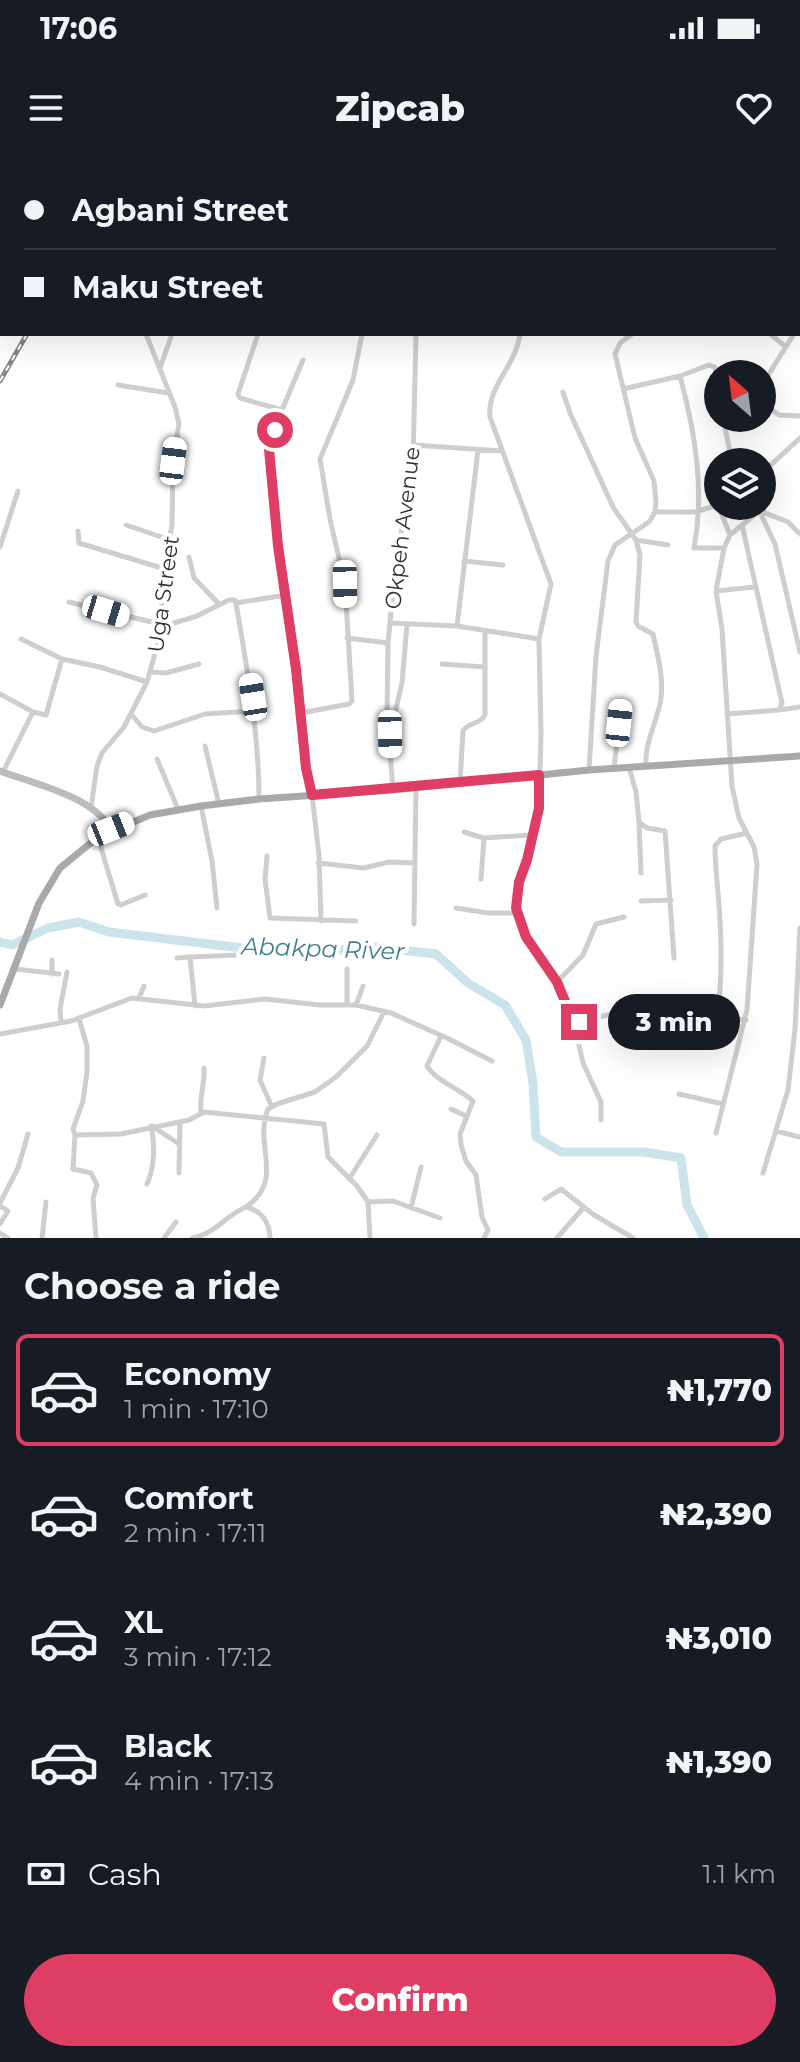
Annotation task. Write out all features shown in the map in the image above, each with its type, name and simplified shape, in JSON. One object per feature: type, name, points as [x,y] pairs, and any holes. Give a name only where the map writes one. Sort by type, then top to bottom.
[{"type":"main road","points":[[0,1005],[39,903],[60,868],[111,829],[150,815],[259,799],[393,790],[589,770],[800,756]]},
{"type":"main road","points":[[1,771],[91,807],[111,829]]},
{"type":"street","name":"Uga Street","points":[[91,807],[102,753],[124,727],[151,672],[170,540],[173,461],[179,424],[147,336]]},
{"type":"street","points":[[160,369],[171,336]]},
{"type":"street","points":[[257,336],[238,396],[282,410]]},
{"type":"street","points":[[301,713],[352,701],[345,584],[320,459],[353,380],[362,336]]},
{"type":"street","name":"Okpeh Avenue","points":[[393,790],[387,715],[388,643],[395,570],[414,445],[416,336]]},
{"type":"street","points":[[520,336],[515,357],[497,384],[489,407],[495,435],[550,576],[539,639],[539,808],[519,882],[517,913],[533,949],[557,982],[574,1023],[583,1063],[599,1094],[601,1120]]},
{"type":"street","points":[[589,770],[597,645],[608,561],[615,545],[634,537],[655,512],[654,481],[635,438],[615,354],[620,343],[629,336]]},
{"type":"street","points":[[772,336],[786,347]]},
{"type":"street","points":[[776,363],[793,336]]},
{"type":"street","points":[[303,360],[269,447],[278,546],[304,755],[312,795],[321,921]]},
{"type":"street","points":[[623,389],[704,368]]},
{"type":"street","points":[[680,376],[688,406],[699,479],[700,512],[694,548],[724,548]]},
{"type":"street","points":[[118,385],[169,393]]},
{"type":"street","points":[[563,392],[606,492],[634,537],[640,555],[636,622],[653,634],[661,686],[658,711],[646,751],[646,766]]},
{"type":"street","points":[[776,413],[800,416]]},
{"type":"street","points":[[776,460],[800,438]]},
{"type":"street","points":[[414,445],[502,451]]},
{"type":"street","points":[[457,626],[478,450]]},
{"type":"street","points":[[0,547],[18,491]]},
{"type":"street","points":[[655,512],[704,510]]},
{"type":"street","points":[[776,516],[799,532]]},
{"type":"street","points":[[724,520],[730,535]]},
{"type":"street","points":[[716,1133],[746,1020],[755,927],[757,864],[754,847],[735,804],[722,629],[716,591],[724,548],[730,535],[747,520]]},
{"type":"street","points":[[764,520],[775,544],[800,652]]},
{"type":"street","points":[[126,525],[170,540]]},
{"type":"street","points":[[742,525],[781,694],[779,710]]},
{"type":"street","points":[[78,531],[79,543],[165,569]]},
{"type":"street","points":[[634,537],[668,545]]},
{"type":"street","points":[[189,557],[194,578],[219,604]]},
{"type":"street","points":[[464,561],[503,565]]},
{"type":"street","points":[[716,591],[754,587]]},
{"type":"street","points":[[236,603],[286,595]]},
{"type":"street","points":[[69,602],[171,624],[234,599],[254,711],[259,799]]},
{"type":"street","points":[[391,623],[457,626],[539,639]]},
{"type":"street","points":[[390,734],[402,683],[407,625]]},
{"type":"street","points":[[460,783],[463,731],[467,726],[481,721],[485,715],[485,632]]},
{"type":"street","points":[[347,638],[388,643]]},
{"type":"street","points":[[21,639],[62,659],[147,682]]},
{"type":"street","points":[[0,694],[33,712],[47,714],[62,659]]},
{"type":"street","points":[[151,672],[166,673],[199,664]]},
{"type":"street","points":[[442,664],[484,667]]},
{"type":"street","points":[[614,769],[621,703]]},
{"type":"street","points":[[727,714],[800,707]]},
{"type":"street","points":[[131,714],[142,727],[154,731],[214,712],[254,711]]},
{"type":"street","points":[[1,771],[33,712]]},
{"type":"street","points":[[205,746],[219,804]]},
{"type":"street","points":[[157,759],[178,809]]},
{"type":"street","points":[[629,767],[636,792],[641,873]]},
{"type":"street","points":[[414,924],[416,787]]},
{"type":"street","points":[[201,806],[217,908]]},
{"type":"street","points":[[639,822],[647,828],[665,831],[674,958]]},
{"type":"street","points":[[464,832],[484,838],[531,835]]},
{"type":"street","points":[[718,1015],[720,920],[715,882],[715,846],[721,839],[747,833]]},
{"type":"street","points":[[98,837],[118,904],[145,895]]},
{"type":"street","points":[[481,879],[484,838]]},
{"type":"street","points":[[267,856],[265,879],[270,918],[356,921]]},
{"type":"street","points":[[318,863],[364,868],[389,862],[415,863]]},
{"type":"street","points":[[641,901],[671,900]]},
{"type":"street","points":[[456,908],[517,913]]},
{"type":"street","points":[[557,982],[583,955],[596,924],[624,917]]},
{"type":"street","points":[[763,1173],[788,1090],[797,1029],[800,928]]},
{"type":"street","points":[[177,958],[238,955]]},
{"type":"street","points":[[190,957],[195,1006]]},
{"type":"street","points":[[16,966],[56,974],[52,960]]},
{"type":"street","points":[[347,969],[347,1005]]},
{"type":"street","points":[[61,1023],[60,1009],[67,972]]},
{"type":"street","points":[[139,998],[144,986]]},
{"type":"street","points":[[356,1005],[363,986]]},
{"type":"street","points":[[0,1034],[79,1019],[105,1006],[139,998],[195,1006],[265,999],[356,1005],[384,1012],[492,1061]]},
{"type":"street","points":[[574,1023],[628,1010]]},
{"type":"street","points":[[192,1238],[211,1232],[236,1211],[257,1199],[266,1184],[265,1119],[272,1107],[315,1092],[336,1077],[367,1046],[384,1012]]},
{"type":"street","points":[[695,1014],[746,1020]]},
{"type":"street","points":[[79,1019],[88,1057],[83,1101],[73,1129],[73,1169],[91,1173],[97,1185],[93,1198],[96,1238]]},
{"type":"street","points":[[441,1036],[427,1066],[430,1072],[456,1086],[473,1101],[460,1134],[466,1161],[476,1175],[482,1217],[488,1230],[484,1238]]},
{"type":"street","points":[[264,1058],[260,1080],[272,1107]]},
{"type":"street","points":[[201,1113],[204,1068]]},
{"type":"street","points":[[679,1094],[723,1104]]},
{"type":"street","points":[[451,1109],[466,1116]]},
{"type":"street","points":[[75,1135],[121,1134],[189,1120],[201,1113],[240,1114],[326,1125],[328,1157],[368,1202],[370,1238]]},
{"type":"street","points":[[179,1173],[180,1121]]},
{"type":"street","points":[[151,1126],[179,1144]]},
{"type":"street","points":[[147,1184],[153,1155],[151,1126]]},
{"type":"street","points":[[776,1131],[800,1137]]},
{"type":"street","points":[[0,1224],[8,1211],[0,1204],[18,1168],[28,1134]]},
{"type":"street","points":[[349,1179],[377,1135]]},
{"type":"street","points":[[411,1208],[421,1167]]},
{"type":"street","points":[[545,1199],[561,1189],[633,1238]]},
{"type":"street","points":[[368,1202],[393,1201],[440,1218]]},
{"type":"street","points":[[42,1238],[46,1202]]},
{"type":"street","points":[[246,1207],[262,1215],[270,1230],[270,1238]]},
{"type":"street","points":[[557,1238],[584,1207]]},
{"type":"street","points":[[164,1238],[176,1222]]},
{"type":"street","points":[[0,1233],[8,1238]]},
{"type":"waterway","name":"Abakpa River","points":[[0,942],[12,945],[48,928],[79,922],[109,932],[259,950],[303,953],[375,947],[436,954],[468,983],[505,1005],[526,1040],[533,1083],[536,1137],[561,1152],[644,1152],[681,1158],[687,1205],[704,1238]]},
{"type":"railway","points":[[0,381],[26,336]]},
{"type":"route","points":[[275,430],[269,449],[278,546],[312,795],[539,775],[539,808],[519,882],[517,913],[526,937],[557,982],[574,1023],[579,1022]]}]
